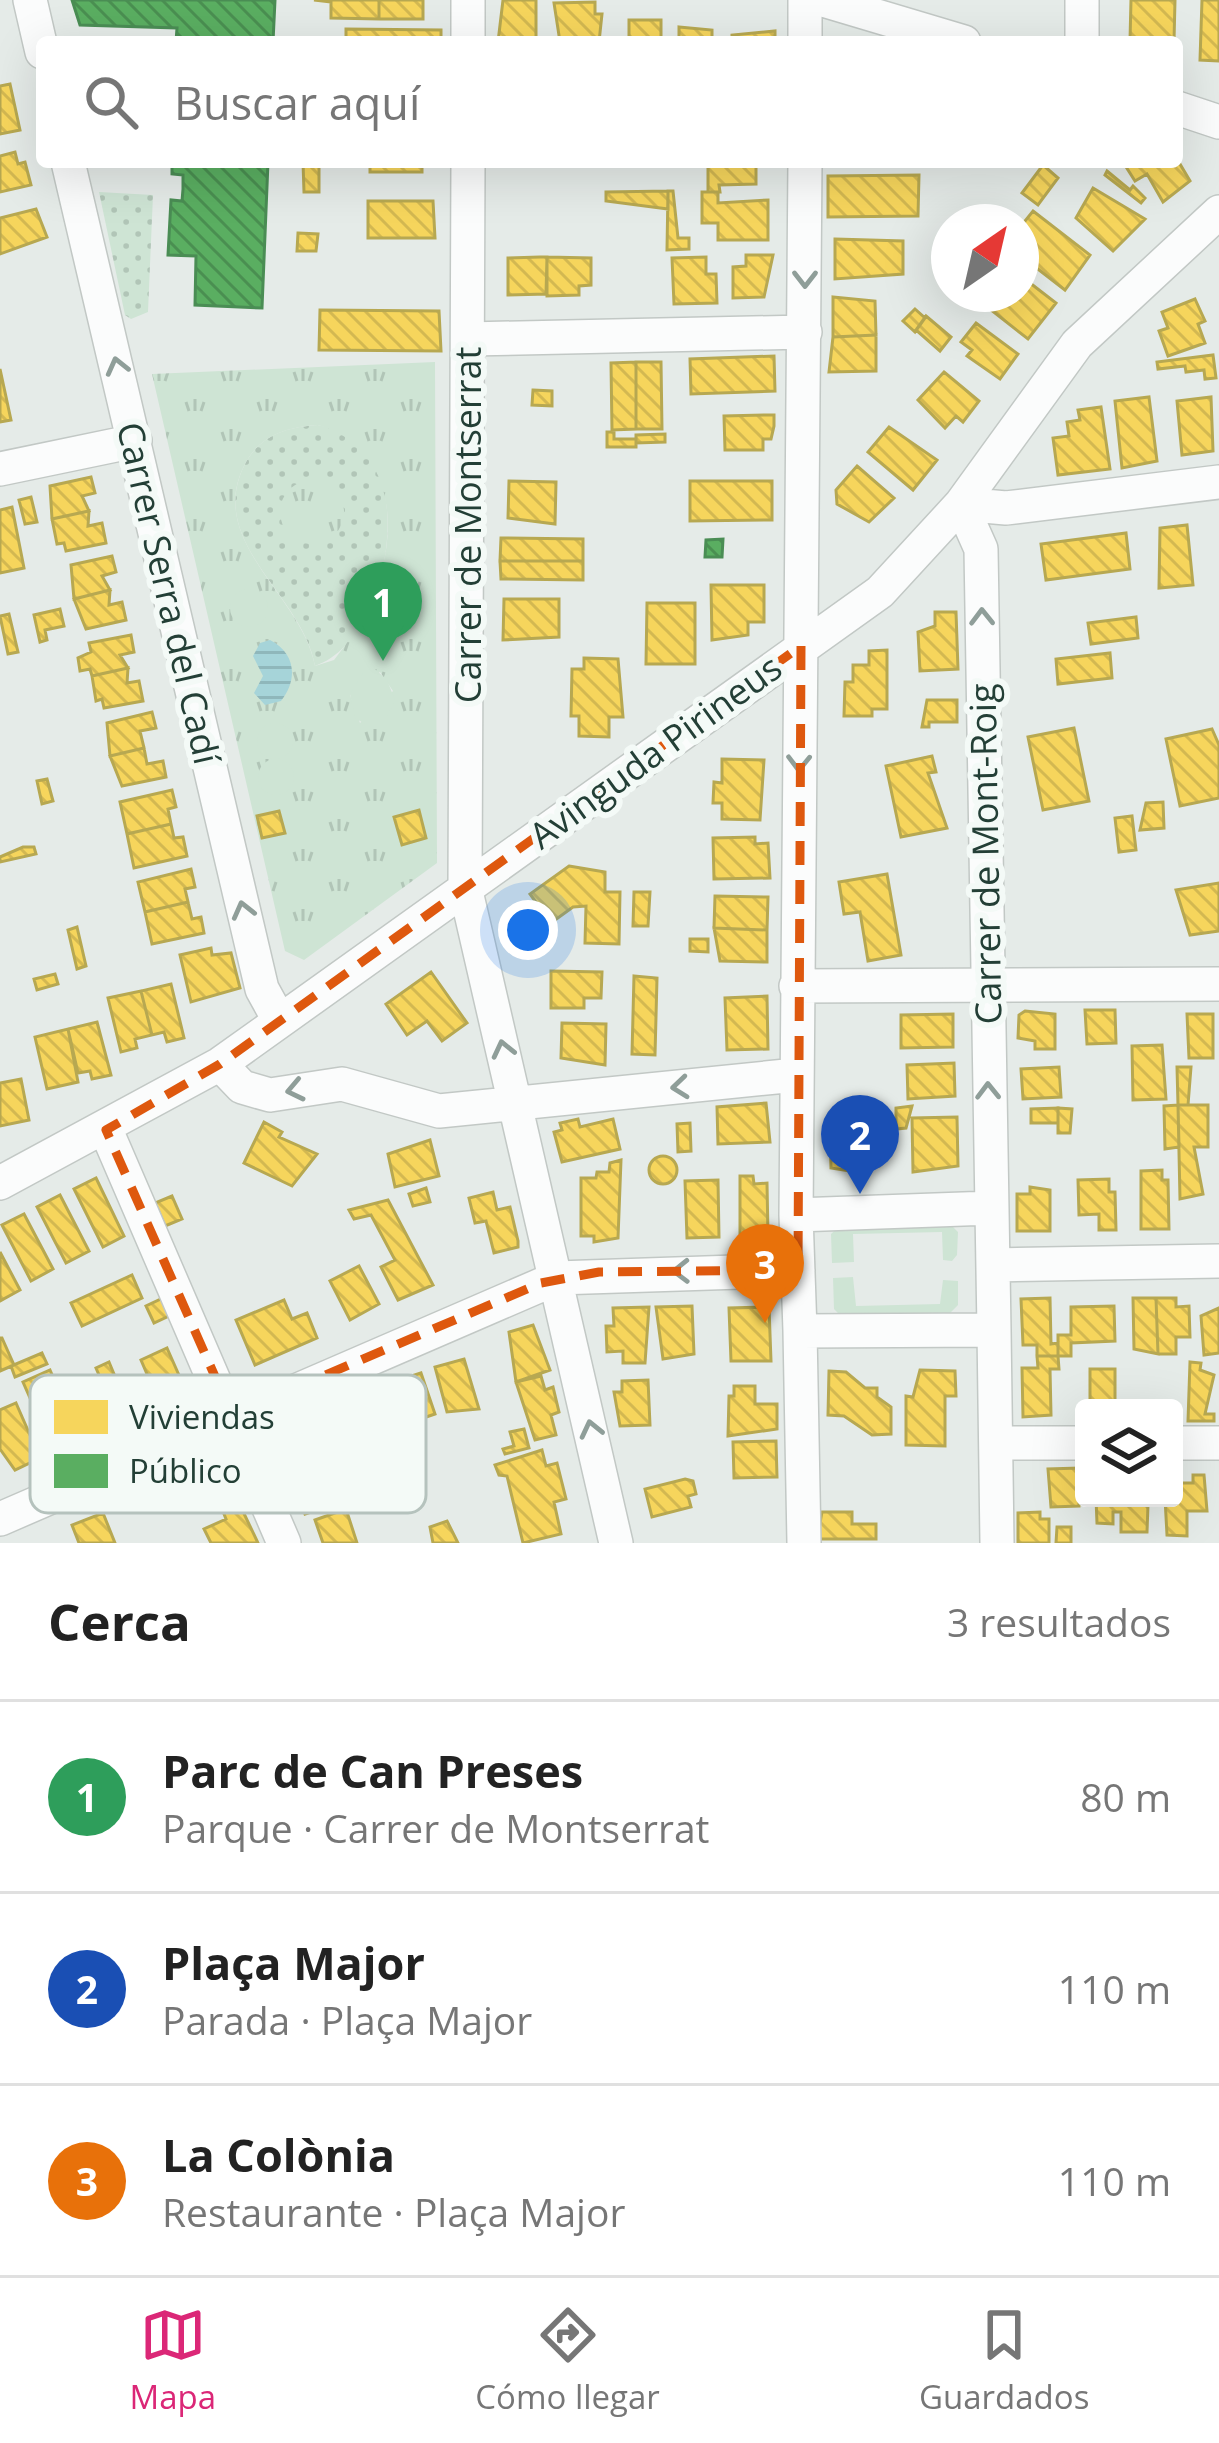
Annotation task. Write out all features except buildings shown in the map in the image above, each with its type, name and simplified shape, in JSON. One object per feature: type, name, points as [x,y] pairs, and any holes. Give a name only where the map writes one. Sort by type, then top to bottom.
[{"type":"street","points":[[30,0],[38,36]]},
{"type":"street","points":[[468,0],[468,36]]},
{"type":"street","points":[[805,0],[805,36]]},
{"type":"street","points":[[823,0],[944,36]]},
{"type":"street","points":[[1082,0],[1082,36]]},
{"type":"street","points":[[1183,110],[1219,122]]},
{"type":"street","name":"Carrer Serra del Cadí","points":[[69,168],[257,968],[278,1020]]},
{"type":"street","name":"Carrer de Montserrat","points":[[468,168],[465,887],[616,1543]]},
{"type":"street","points":[[804,1543],[796,986],[805,168]]},
{"type":"street","name":"Avinguda Pirineus","points":[[0,1183],[106,1130],[220,1064],[880,592],[962,504],[1077,344],[1219,212]]},
{"type":"street","points":[[468,339],[805,332]]},
{"type":"street","points":[[0,469],[135,440]]},
{"type":"street","points":[[962,504],[1006,508],[1219,482]]},
{"type":"street","name":"Carrer de Mont-Roig","points":[[962,504],[981,549],[994,1330]]},
{"type":"street","points":[[796,986],[1219,984]]},
{"type":"street","points":[[220,1064],[242,1088],[270,1095],[342,1084],[440,1111],[796,1075]]},
{"type":"street","points":[[106,1130],[214,1375]]},
{"type":"street","points":[[796,1215],[991,1208]]},
{"type":"street","points":[[993,1265],[1219,1261]]},
{"type":"street","points":[[327,1375],[557,1278],[599,1272],[798,1270]]},
{"type":"street","points":[[800,1330],[994,1330],[997,1543]]},
{"type":"street","points":[[996,1443],[1075,1443]]},
{"type":"street","points":[[1183,1443],[1219,1443]]},
{"type":"street","points":[[272,1513],[284,1543]]},
{"type":"highlighted area","points":[[801,646],[798,1270],[599,1272],[541,1283],[232,1415],[106,1130],[220,1064]]},
{"type":"green space","points":[[99,192],[153,195],[148,312],[131,319],[125,315]]},
{"type":"green space","points":[[435,362],[437,863],[304,960],[285,951],[152,374]],"holes":[[[318,425],[364,453],[378,474],[388,524],[380,578],[370,604],[379,597],[386,630],[372,638],[362,623],[334,660],[315,666],[307,640],[246,542],[237,517],[236,490],[246,462],[260,445],[287,430]],[[380,672],[393,691],[360,723],[350,695]]]},
{"type":"green space","points":[[318,425],[356,440],[377,467],[387,531],[374,599],[359,629],[339,652],[315,666],[293,615],[246,543],[237,518],[236,491],[246,462],[260,445],[286,430]]},
{"type":"green space","points":[[312,480],[334,490],[344,512],[334,534],[312,544],[290,534],[280,512],[290,490]]},
{"type":"green space","points":[[249,589],[263,594],[268,608],[263,622],[249,627],[235,622],[230,608],[235,594]]},
{"type":"green space","points":[[374,668],[387,680],[395,700],[386,719],[370,727],[355,718],[350,694],[365,670]]},
{"type":"green space","points":[[275,723],[287,729],[293,741],[287,753],[275,759],[263,753],[257,741],[263,729]]},
{"type":"green space","points":[[276,759],[289,764],[294,777],[289,790],[276,795],[263,790],[258,777],[263,764]]},
{"type":"green space","points":[[944,1218],[958,1232],[957,1255],[952,1261],[943,1260],[942,1232],[853,1234],[854,1262],[832,1263],[831,1234],[847,1219]]},
{"type":"green space","points":[[853,1277],[856,1306],[940,1304],[943,1280],[958,1281],[958,1305],[945,1318],[845,1320],[834,1309],[833,1278]]},
{"type":"water","points":[[270,640],[285,652],[292,676],[281,701],[265,705],[254,693],[263,676],[253,656],[260,643]]},
{"type":"place","name":"Parc de Can Preses","points":[[383,661]]},
{"type":"place","name":"Plaça Major","points":[[860,1194]]},
{"type":"place","name":"La Colònia","points":[[765,1323]]}]
